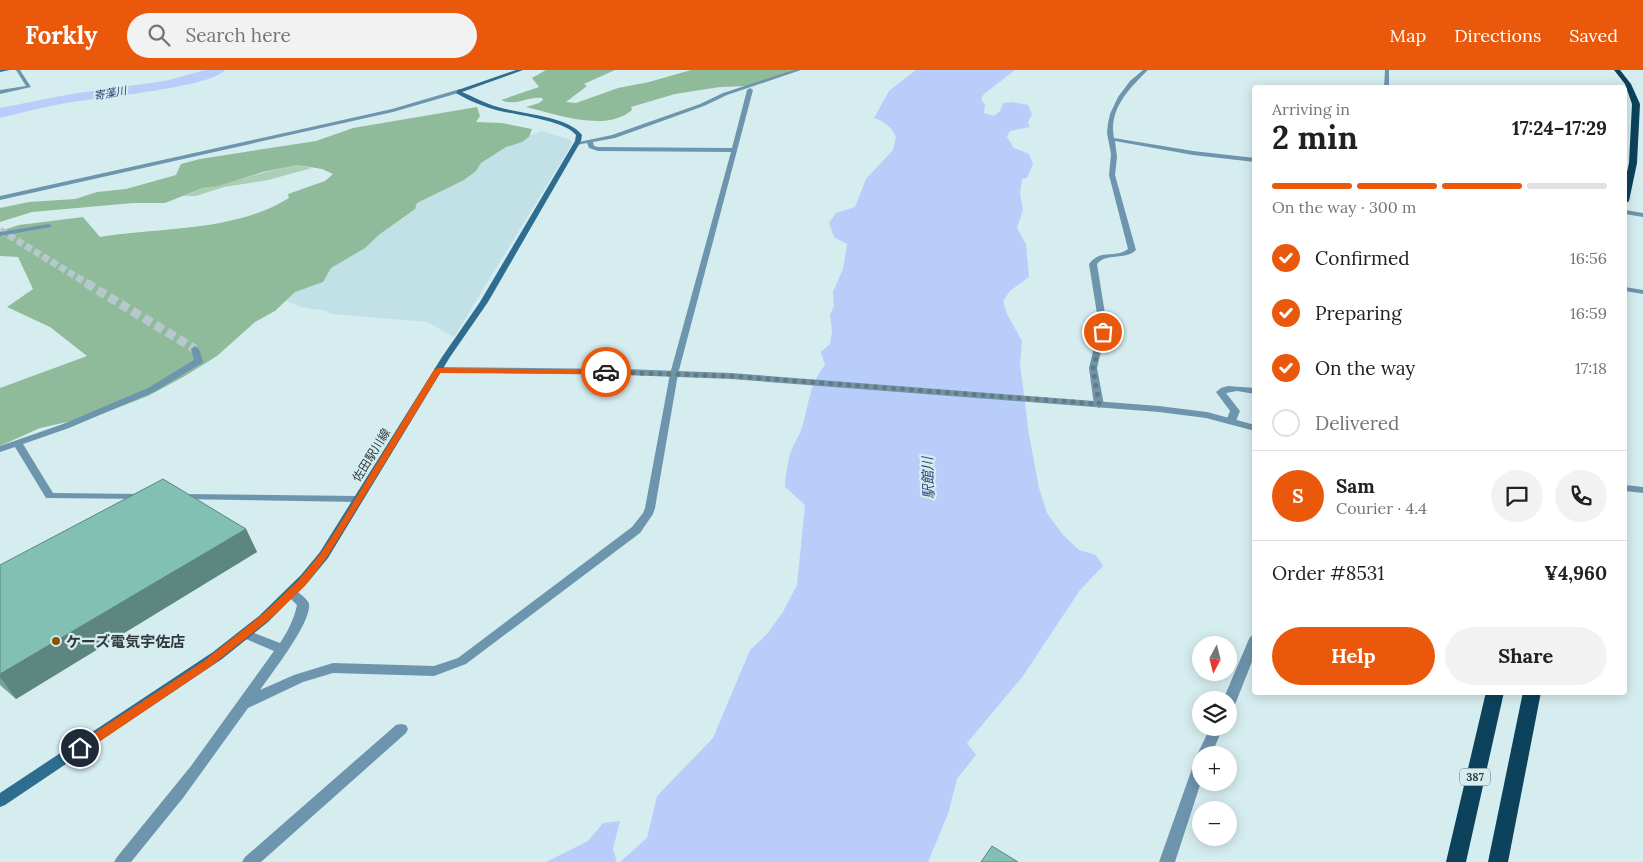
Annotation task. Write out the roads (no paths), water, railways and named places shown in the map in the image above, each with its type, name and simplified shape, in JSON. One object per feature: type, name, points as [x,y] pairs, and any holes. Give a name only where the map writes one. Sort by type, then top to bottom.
[{"type":"highway","points":[[1616,70],[1628,84],[1636,104],[1633,162],[1627,191]]},
{"type":"highway","points":[[1627,140],[1634,125]]},
{"type":"highway","name":"387","points":[[1456,862],[1494,695]]},
{"type":"highway","points":[[1498,862],[1531,695]]},
{"type":"main road","points":[[0,71],[8,70]]},
{"type":"main road","points":[[521,70],[460,91],[459,93],[495,108],[565,124],[574,128],[579,135],[577,144]]},
{"type":"main road","name":"佐田駅川線","points":[[0,801],[207,664],[292,593],[324,555],[438,370],[484,302],[577,144]]},
{"type":"street","points":[[0,92],[29,87],[18,70]]},
{"type":"street","points":[[1096,404],[1093,368],[1103,326],[1093,264],[1099,258],[1126,254],[1132,250],[1112,175],[1111,166],[1114,160],[1110,124],[1117,102],[1129,86],[1146,70]]},
{"type":"street","points":[[1386,85],[1387,70]]},
{"type":"street","points":[[577,144],[613,137],[702,106],[720,95],[801,71]]},
{"type":"street","points":[[740,88],[750,90],[801,71]]},
{"type":"street","points":[[244,704],[298,678],[333,668],[434,672],[462,661],[636,530],[648,514],[650,508],[674,374],[750,90]]},
{"type":"street","points":[[0,198],[398,109],[460,91]]},
{"type":"street","points":[[1111,140],[1193,153],[1252,160]]},
{"type":"street","points":[[590,142],[591,147],[598,149],[734,150]]},
{"type":"street","points":[[1627,212],[1643,215]]},
{"type":"street","points":[[0,234],[49,226]]},
{"type":"street","points":[[1627,289],[1643,292]]},
{"type":"street","points":[[0,449],[66,426],[151,390],[199,361],[195,349]]},
{"type":"street","points":[[438,370],[674,374],[757,378],[1175,410],[1232,421],[1252,427]]},
{"type":"street","points":[[1232,421],[1235,411],[1221,392],[1222,390],[1227,388],[1252,391]]},
{"type":"street","points":[[17,443],[50,496],[150,497]]},
{"type":"street","points":[[1627,488],[1643,490]]},
{"type":"street","points":[[170,497],[358,499]]},
{"type":"street","points":[[122,862],[175,797],[282,649],[302,612],[303,604],[292,593]]},
{"type":"street","points":[[245,634],[282,649]]},
{"type":"street","points":[[1234,691],[1252,647]]},
{"type":"street","points":[[250,862],[401,729]]},
{"type":"street","points":[[1167,862],[1192,789]]},
{"type":"water","name":"駅館川","points":[[916,70],[1015,70],[984,94],[981,99],[985,105],[984,113],[994,116],[1000,111],[1003,103],[1012,102],[1028,105],[1032,114],[1028,122],[1030,127],[1010,131],[1007,137],[1014,148],[1029,154],[1033,164],[1027,178],[1022,179],[1020,193],[1023,210],[1017,228],[1026,244],[1029,277],[1010,291],[1003,301],[1007,314],[1022,341],[1020,364],[1029,435],[1039,488],[1047,513],[1063,535],[1079,550],[1096,555],[1103,566],[1080,590],[1023,676],[967,743],[976,755],[957,779],[948,814],[928,862],[620,862],[647,838],[657,796],[713,738],[750,650],[767,634],[783,612],[797,585],[805,505],[785,487],[785,482],[789,459],[801,430],[813,387],[825,365],[821,352],[830,344],[832,332],[830,315],[834,306],[833,292],[843,269],[847,244],[834,237],[829,223],[836,213],[855,207],[866,179],[893,150],[896,137],[894,133],[887,125],[874,118],[889,91]]},
{"type":"water","points":[[620,821],[613,849],[617,862],[546,862],[588,841],[603,823]]},
{"type":"waterway","name":"寄藻川","points":[[0,113],[71,98],[165,85],[218,70]]},
{"type":"tunnel","points":[[0,230],[88,284]]},
{"type":"tunnel","points":[[86,283],[195,349]]},
{"type":"place","name":"ケーズ電気宇佐店","points":[[56,641]]}]
